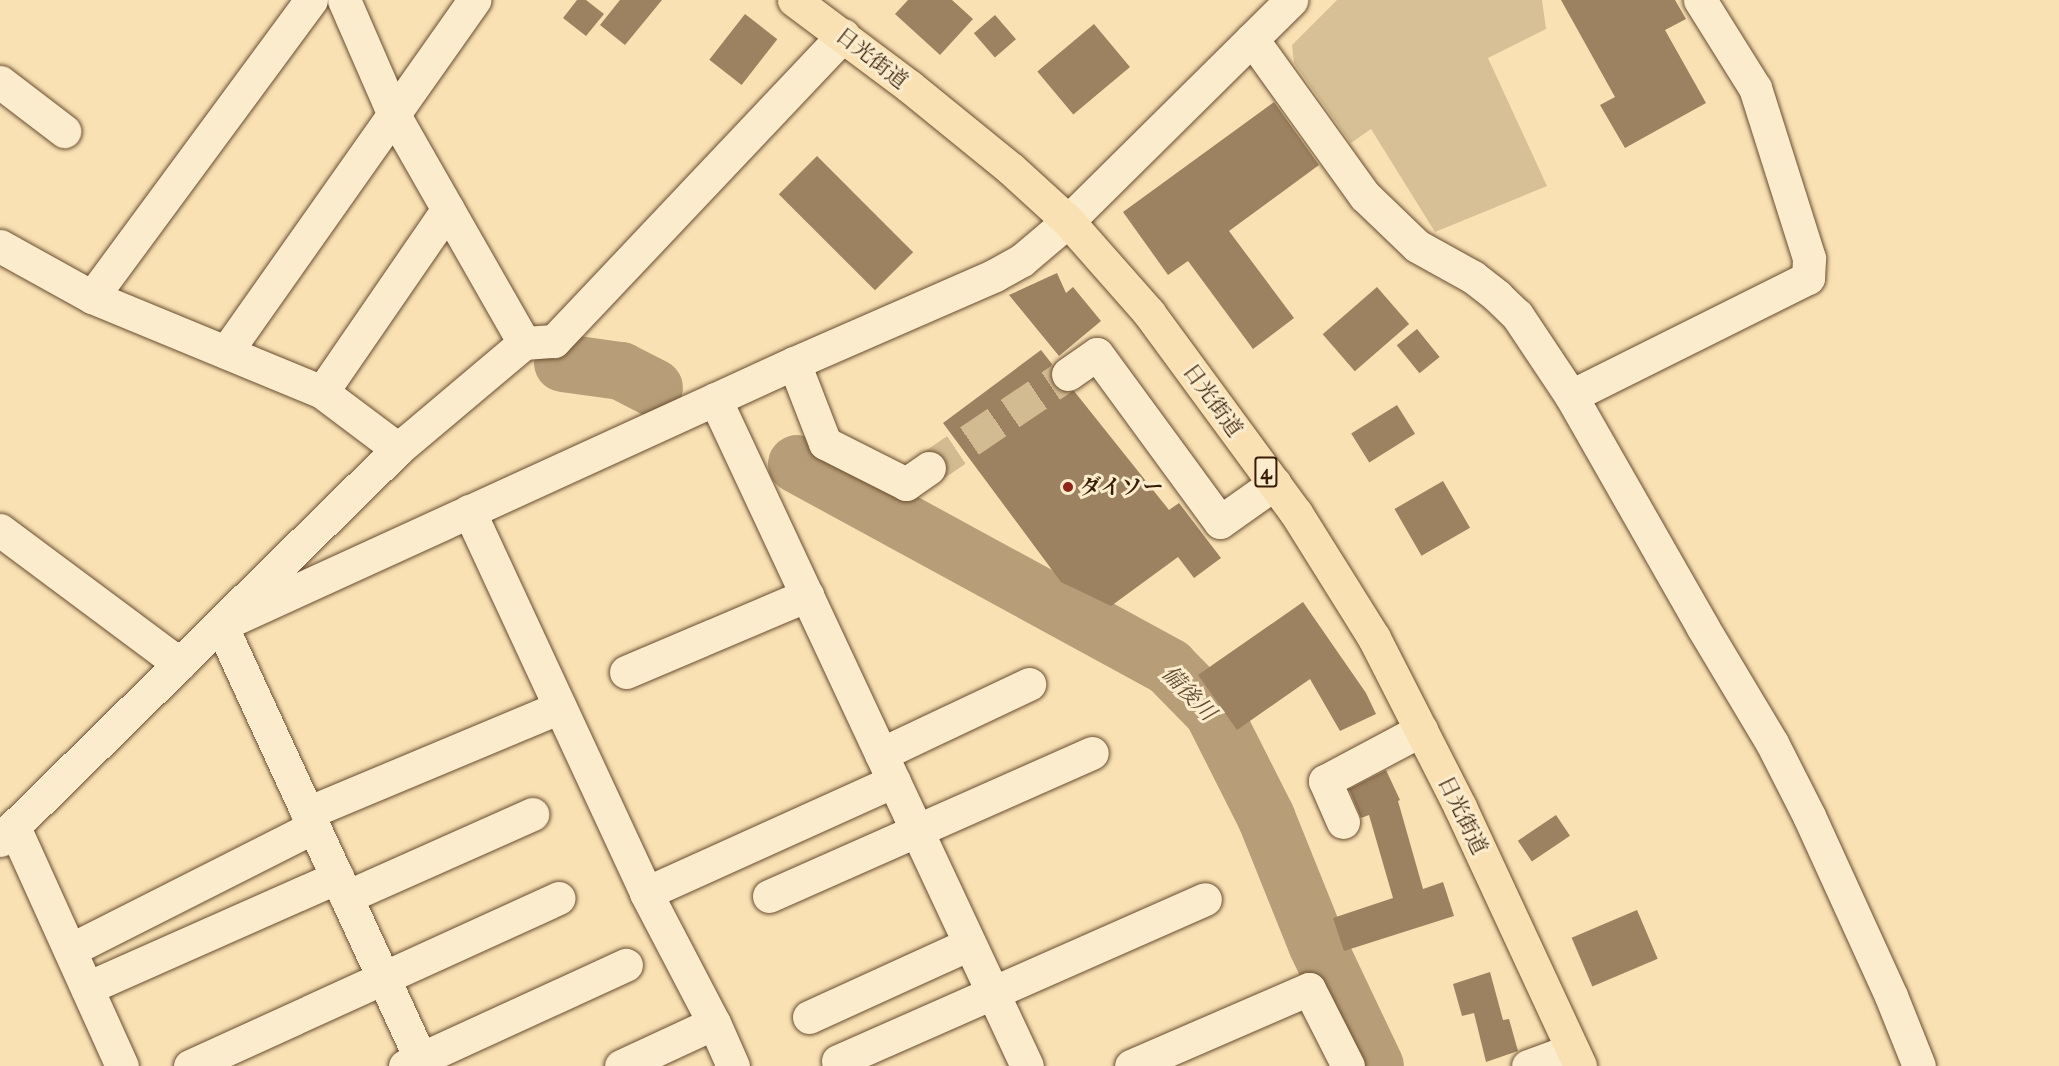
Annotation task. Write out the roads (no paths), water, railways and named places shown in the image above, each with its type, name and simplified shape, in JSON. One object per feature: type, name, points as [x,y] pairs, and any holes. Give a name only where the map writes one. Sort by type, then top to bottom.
[{"type":"highway","name":"日光街道","points":[[794,0],[843,35],[1010,168],[1068,221],[1149,313],[1275,483],[1374,638],[1421,730],[1576,1058]]},
{"type":"street","points":[[92,297],[311,0]]},
{"type":"street","points":[[344,0],[394,115],[524,343]]},
{"type":"street","points":[[226,352],[474,0]]},
{"type":"street","points":[[221,625],[794,363],[995,275],[1022,260],[1068,221],[1291,0]]},
{"type":"street","points":[[1571,396],[1808,278],[1809,258],[1755,88],[1700,0]]},
{"type":"street","points":[[122,1066],[70,950],[7,833],[398,449],[524,343],[554,341],[843,35]]},
{"type":"street","points":[[1252,39],[1365,196],[1418,246],[1473,277],[1517,315],[1571,396],[1702,626],[1772,742],[1809,816],[1892,996],[1919,1066]]},
{"type":"street","points":[[0,82],[64,131]]},
{"type":"street","points":[[322,392],[448,210]]},
{"type":"street","points":[[0,246],[92,297],[322,392],[398,449]]},
{"type":"street","points":[[1068,374],[1097,354],[1220,522],[1275,483]]},
{"type":"street","points":[[794,363],[825,443],[906,484],[929,468]]},
{"type":"street","points":[[715,399],[1027,1066]]},
{"type":"street","points":[[469,511],[646,893],[714,1023],[733,1066]]},
{"type":"street","points":[[0,530],[180,664]]},
{"type":"street","points":[[626,672],[807,595]]},
{"type":"street","points":[[221,625],[384,980],[416,1064],[626,965]]},
{"type":"street","points":[[646,893],[887,768],[1029,684]]},
{"type":"street","points":[[70,950],[311,820],[560,706]]},
{"type":"street","points":[[1342,822],[1325,781],[1421,730]]},
{"type":"street","points":[[769,896],[1092,753]]},
{"type":"street","points":[[87,988],[532,814]]},
{"type":"street","points":[[190,1066],[384,980],[558,898]]},
{"type":"street","points":[[838,1061],[1205,898]]},
{"type":"street","points":[[809,1017],[969,944]]},
{"type":"street","points":[[1131,1066],[1309,989],[1348,1066]]},
{"type":"street","points":[[621,1066],[714,1023]]},
{"type":"street","points":[[1528,1066],[1576,1058]]},
{"type":"waterway","name":"備後川","points":[[563,363],[621,371],[654,388]]},
{"type":"waterway","name":"備後川","points":[[797,464],[1169,667],[1213,712],[1266,817],[1317,944],[1375,1066]]},
{"type":"tunnel","points":[[929,468],[1068,374]]},
{"type":"place","name":"ダイソー","points":[[1068,487]]}]
